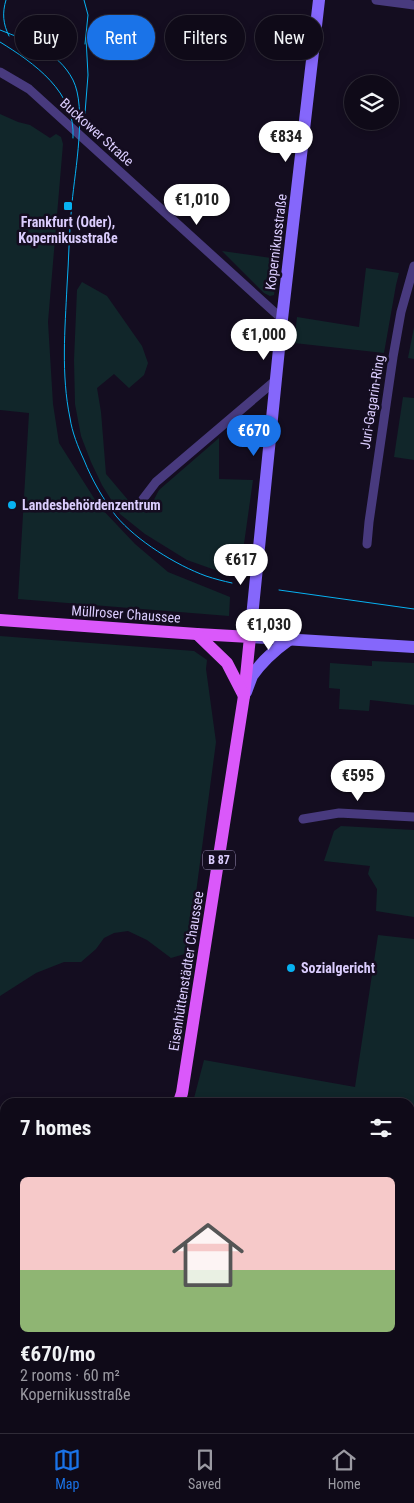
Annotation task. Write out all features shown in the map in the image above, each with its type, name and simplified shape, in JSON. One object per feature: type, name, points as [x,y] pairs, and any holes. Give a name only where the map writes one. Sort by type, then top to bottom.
[{"type":"main road","name":"Kopernikusstraße","points":[[250,637],[282,319],[318,0]]},
{"type":"main road","name":"Müllroser Chaussee","points":[[0,620],[250,637]]},
{"type":"main road","points":[[198,634],[228,662],[244,696]]},
{"type":"main road","points":[[250,637],[414,647]]},
{"type":"main road","name":"Eisenhüttenstädter Chaussee","points":[[181,1098],[244,696],[250,637]]},
{"type":"main road","points":[[244,696],[252,676],[276,650],[290,639]]},
{"type":"street","points":[[376,0],[414,5]]},
{"type":"street","name":"Buckower Straße","points":[[0,72],[29,90],[282,319]]},
{"type":"street","name":"Juri-Gagarin-Ring","points":[[367,544],[393,357],[401,312],[414,266]]},
{"type":"street","points":[[143,500],[156,482],[276,380]]},
{"type":"street","points":[[303,819],[339,813],[414,817]]},
{"type":"green space","points":[[0,114],[30,125],[50,138],[56,134],[61,137],[63,144],[48,322],[53,404],[59,443],[99,506],[135,544],[168,572],[230,597],[229,616],[18,599],[29,413],[0,410]]},
{"type":"green space","points":[[222,251],[278,259],[274,295],[270,296],[264,293]]},
{"type":"green space","points":[[366,268],[399,273],[384,353],[294,343],[297,317],[359,327]]},
{"type":"green space","points":[[82,282],[107,296],[142,346],[148,363],[144,375],[129,388],[114,374],[97,388],[106,474],[128,500],[147,513],[159,490],[219,438],[219,479],[253,480],[242,558],[232,576],[187,560],[145,534],[120,514],[102,485],[81,436],[75,404],[74,360],[77,290]]},
{"type":"green space","points":[[414,327],[414,359],[408,358]]},
{"type":"green space","points":[[403,397],[414,398],[414,460],[394,457]]},
{"type":"green space","points":[[0,636],[194,651],[207,660],[206,669],[216,742],[188,953],[171,958],[147,940],[128,931],[114,933],[104,938],[96,949],[81,962],[64,962],[36,973],[0,996]]},
{"type":"green space","points":[[372,661],[414,663],[414,705],[370,700],[369,711],[339,709],[340,689],[329,688],[330,663],[372,666]]},
{"type":"green space","points":[[341,826],[414,830],[414,917],[376,911],[377,889],[368,874],[370,866],[324,861],[334,831]]},
{"type":"green space","points":[[378,935],[414,939],[414,1098],[194,1098],[204,1060],[355,1087]]},
{"type":"tram line","points":[[6,0],[4,18],[9,36]]},
{"type":"tram line","points":[[84,0],[88,15],[85,44]]},
{"type":"tram line","points":[[0,30],[51,54],[67,70],[77,92],[80,123],[70,223],[64,352],[65,385],[72,429],[87,467],[94,482],[116,516],[146,543],[182,566],[206,576],[232,583]]},
{"type":"tram line","points":[[85,113],[88,75],[86,38]]},
{"type":"tram line","points":[[0,42],[39,69],[60,93],[68,107],[72,122],[73,138]]},
{"type":"tram line","points":[[279,590],[414,609]]},
{"type":"place","name":"Frankfurt (Oder), Kopernikusstraße","points":[[68,206]]},
{"type":"place","name":"Landesbehördenzentrum","points":[[12,505]]},
{"type":"place","name":"Sozialgericht","points":[[291,968]]}]
